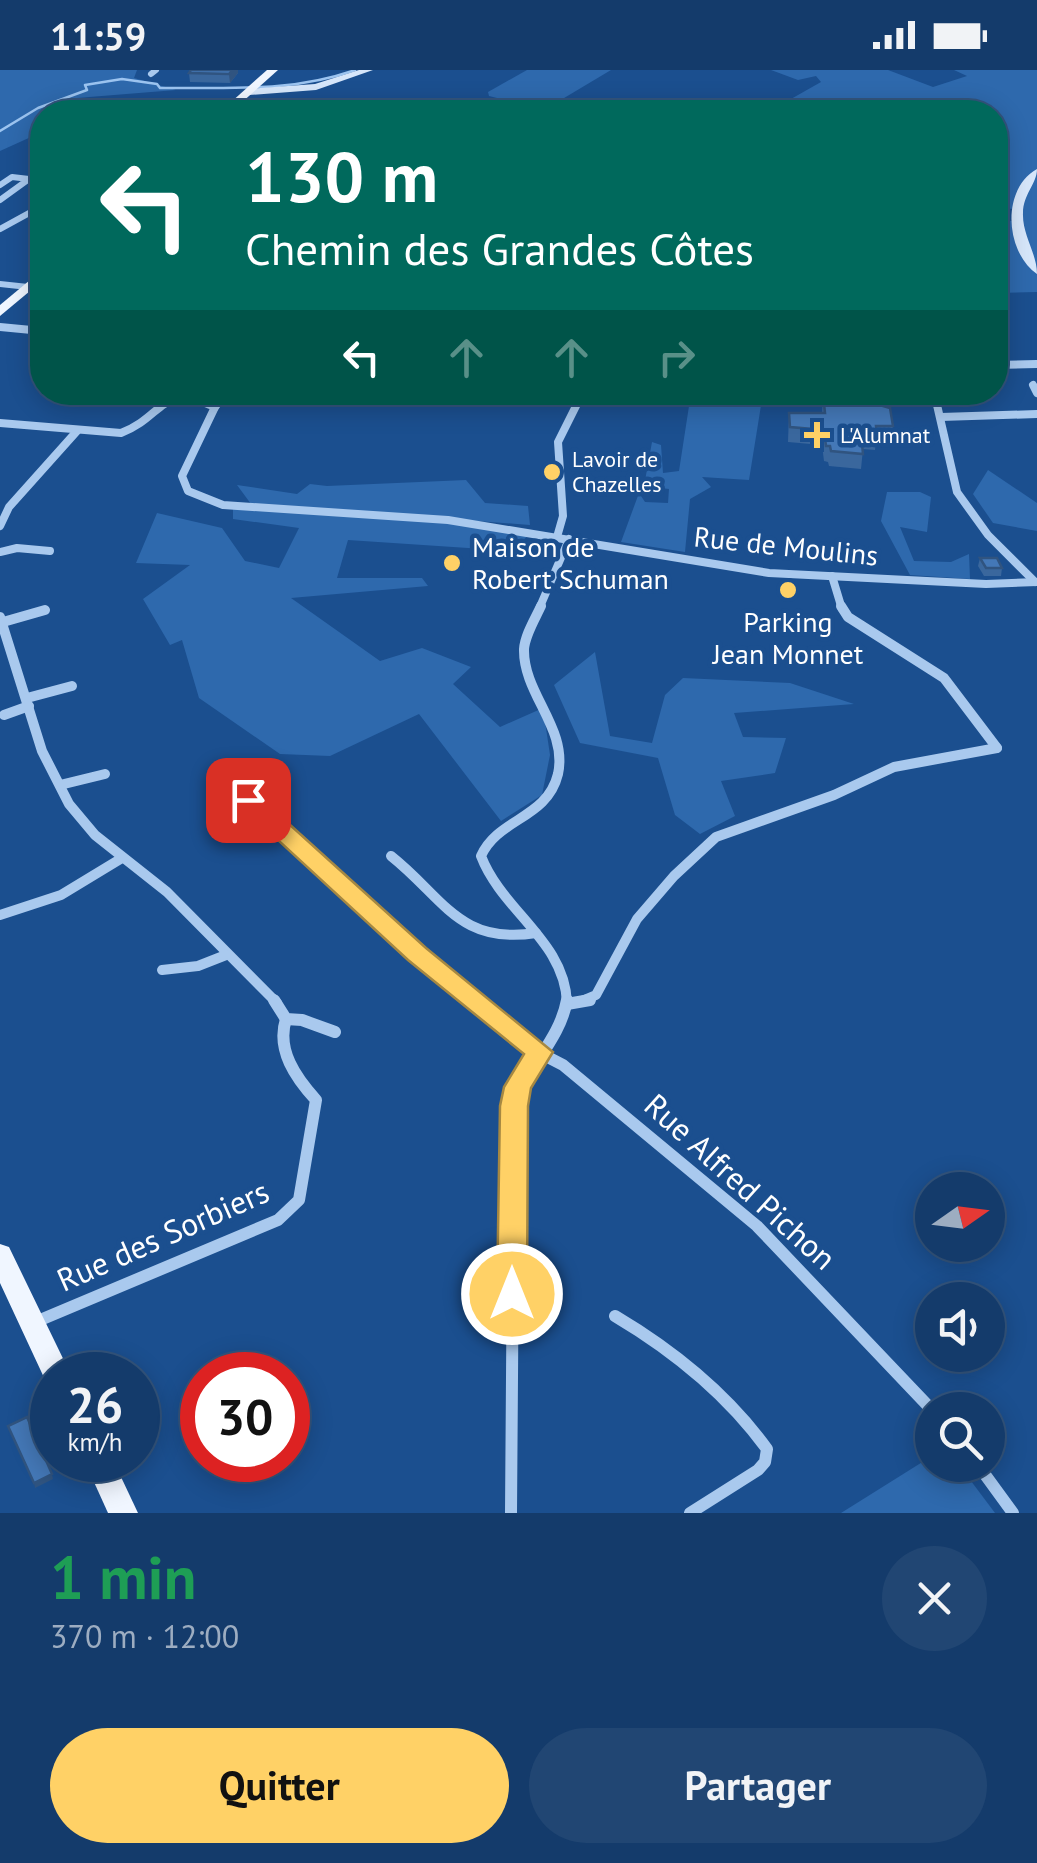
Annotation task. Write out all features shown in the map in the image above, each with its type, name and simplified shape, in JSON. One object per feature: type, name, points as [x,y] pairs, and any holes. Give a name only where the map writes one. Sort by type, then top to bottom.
[{"type":"main road","points":[[239,100],[274,70]]},
{"type":"main road","points":[[0,312],[28,287]]},
{"type":"main road","points":[[0,1255],[46,1352]]},
{"type":"main road","points":[[108,1482],[123,1513]]},
{"type":"street","points":[[249,91],[305,89],[368,70]]},
{"type":"street","points":[[1037,172],[1024,184],[1016,227],[1037,271]]},
{"type":"street","points":[[0,185],[12,177],[29,179],[0,200]]},
{"type":"street","points":[[0,230],[30,213]]},
{"type":"street","points":[[0,284],[28,287]]},
{"type":"street","points":[[0,328],[30,330]]},
{"type":"street","points":[[1008,365],[1037,364]]},
{"type":"street","points":[[0,424],[128,432],[137,427],[151,405]]},
{"type":"street","points":[[557,536],[562,526],[556,454],[575,405]]},
{"type":"street","points":[[938,405],[957,492],[988,535],[1036,582]]},
{"type":"street","name":"Rue de Moulins","points":[[215,406],[192,450],[182,484],[198,496],[233,506],[448,520],[731,568],[986,584],[1036,582]]},
{"type":"street","points":[[941,417],[1037,411]]},
{"type":"street","points":[[0,526],[2,516],[77,431]]},
{"type":"street","points":[[511,1513],[514,1106],[518,1087],[567,1004],[560,970],[488,874],[480,856],[489,841],[540,808],[555,788],[559,757],[555,729],[529,676],[524,644],[569,539]]},
{"type":"street","points":[[0,552],[18,548],[50,551]]},
{"type":"street","points":[[567,1004],[589,1001],[596,995],[638,919],[674,876],[716,837],[823,800],[894,766],[997,748],[944,678],[848,616],[840,605],[832,576]]},
{"type":"street","points":[[45,610],[2,620],[4,636],[15,651],[19,683],[44,764],[60,785],[69,808],[122,858],[148,875],[277,1003],[286,1019],[302,1020],[335,1032]]},
{"type":"street","points":[[4,715],[72,686]]},
{"type":"street","points":[[60,785],[105,774]]},
{"type":"street","name":"Rue Alfred Pichon","points":[[248,800],[417,954],[540,1052],[562,1065],[757,1226],[915,1392]]},
{"type":"street","points":[[391,856],[477,933],[504,938],[536,933]]},
{"type":"street","points":[[0,914],[61,895],[122,858]]},
{"type":"street","points":[[162,970],[198,966],[226,955]]},
{"type":"street","name":"Rue des Sorbiers","points":[[32,1323],[278,1220],[295,1206],[316,1100],[305,1088],[282,1044],[280,1031],[286,1019]]},
{"type":"street","points":[[615,1316],[642,1330],[736,1410],[767,1450],[765,1462],[758,1470],[690,1513]]},
{"type":"street","points":[[990,1482],[1013,1513]]},
{"type":"shaded area","points":[[0,70],[137,70],[134,78],[176,90],[30,100],[30,137],[0,151]]},
{"type":"shaded area","points":[[527,70],[611,70],[561,100],[505,100],[489,96],[488,92]]},
{"type":"shaded area","points":[[771,70],[888,70],[933,87],[967,76],[954,70],[1037,70],[1037,292],[1008,293],[1008,221],[1012,221],[1013,209],[1008,208],[1008,100],[789,100],[821,82],[816,76],[798,80]]},
{"type":"shaded area","points":[[689,405],[761,405],[749,480],[702,477],[711,487],[690,499],[685,552],[621,542],[639,493],[645,502],[668,503],[669,489],[644,486],[652,442],[661,445],[663,473],[679,471]]},
{"type":"shaded area","points":[[988,470],[1037,503],[1037,531],[993,523],[973,494]]},
{"type":"shaded area","points":[[466,480],[485,503],[528,506],[530,525],[251,504],[237,485],[297,494],[310,484]]},
{"type":"shaded area","points":[[887,492],[920,492],[931,497],[927,532],[900,527],[914,561],[951,562],[969,554],[970,579],[910,575],[881,521]]},
{"type":"shaded area","points":[[233,508],[446,523],[529,535],[523,540],[484,545],[483,549],[348,540],[337,578],[422,578],[428,586],[291,598],[380,661],[422,648],[471,667],[453,684],[500,727],[543,708],[550,755],[542,795],[501,821],[419,714],[330,756],[280,754],[199,698],[182,640],[170,645],[143,599],[190,565],[136,563],[157,513],[222,528],[245,561],[279,568],[299,528],[233,519]]},
{"type":"shaded area","points":[[595,652],[610,736],[652,743],[665,695],[683,678],[790,683],[854,704],[734,713],[743,737],[786,738],[775,773],[721,781],[735,816],[700,834],[675,815],[658,758],[580,743],[554,685]]},
{"type":"shaded area","points":[[915,1467],[915,1482],[972,1482],[995,1513],[841,1513]]},
{"type":"building","points":[[233,70],[229,74],[189,73]]},
{"type":"building","points":[[824,405],[880,405],[890,408],[893,426],[876,426],[877,435],[861,434],[863,454],[831,451],[826,446],[824,430],[790,427],[789,413],[825,413]]},
{"type":"building","points":[[580,541],[594,548],[580,552],[573,544]]},
{"type":"building","points":[[980,558],[997,558],[1002,568],[986,568]]},
{"type":"building","points":[[27,1417],[30,1474],[8,1426]]},
{"type":"waterway","points":[[60,100],[87,90],[85,85],[122,79],[157,84],[160,88],[258,87],[307,82],[355,70]]},
{"type":"waterway","points":[[0,131],[30,113]]},
{"type":"place","name":"L'Alumnat","points":[[817,435]]},
{"type":"place","name":"Lavoir de Chazelles","points":[[552,472]]},
{"type":"place","name":"Maison de Robert Schuman","points":[[452,563]]},
{"type":"place","name":"Parking Jean Monnet","points":[[788,590]]},
{"type":"route","points":[[248,800],[417,954],[540,1052],[518,1087],[514,1106],[512,1294]]}]
